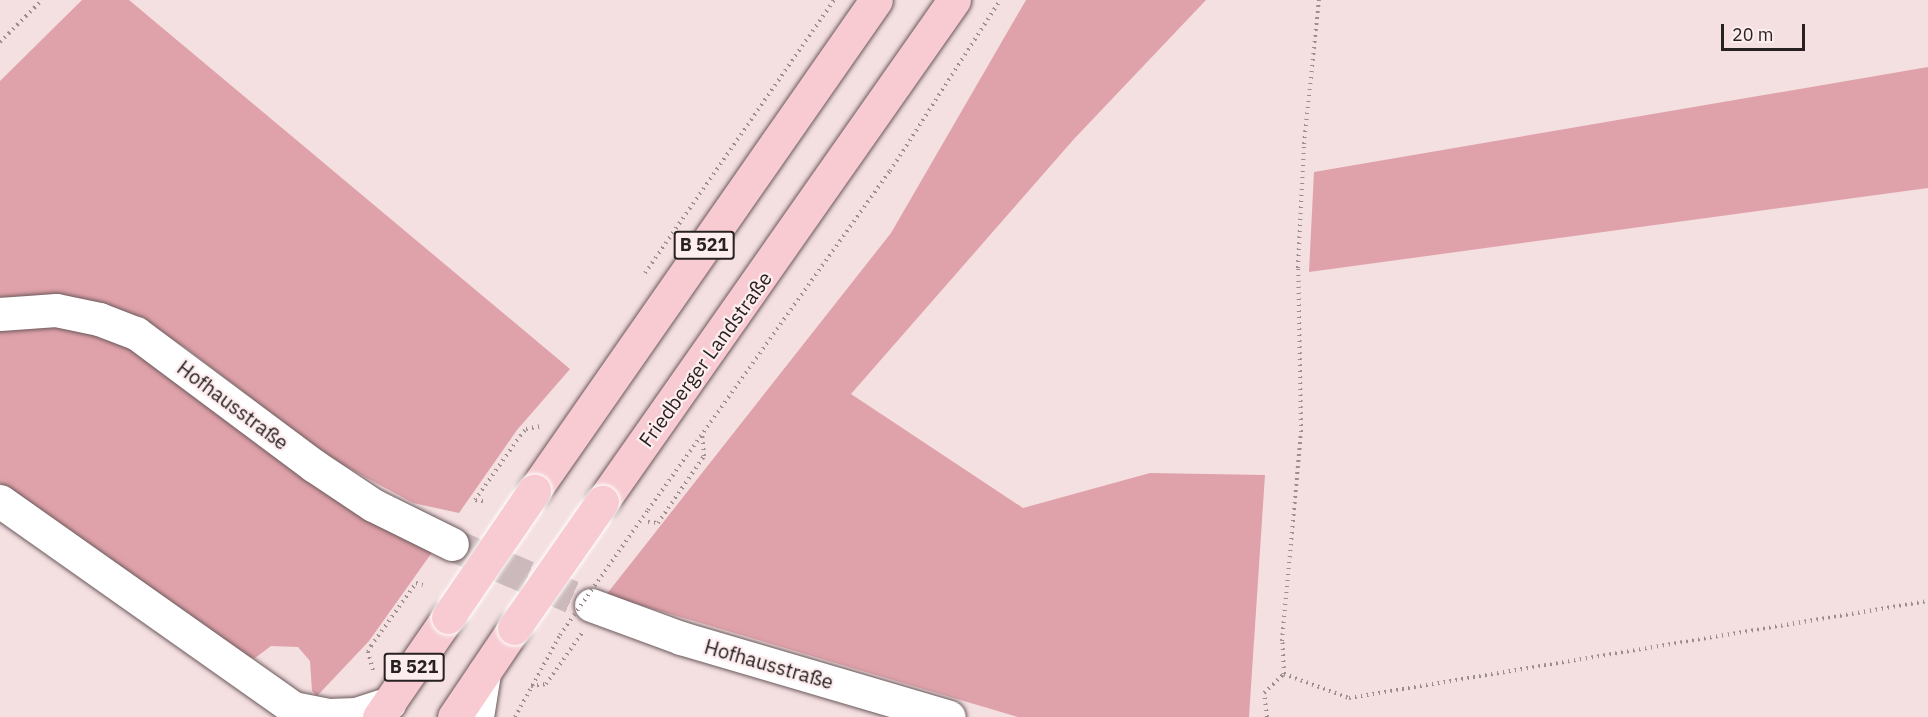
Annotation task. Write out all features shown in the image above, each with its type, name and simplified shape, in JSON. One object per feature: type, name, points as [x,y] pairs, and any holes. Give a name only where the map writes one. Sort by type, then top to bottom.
[{"type":"main road","name":"B 521","points":[[384,710],[876,0]]},
{"type":"main road","name":"Friedberger Landstraße","points":[[454,717],[954,0]]},
{"type":"street","name":"Hofhausstraße","points":[[0,314],[56,310],[99,319],[136,333],[313,465],[373,505],[452,544]]},
{"type":"street","points":[[0,501],[295,713],[328,715],[384,710]]},
{"type":"street","name":"Hofhausstraße","points":[[586,620],[681,638],[949,717]]},
{"type":"street","points":[[477,717],[484,673]]},
{"type":"path","points":[[0,42],[42,0]]},
{"type":"path","points":[[515,717],[560,635],[890,171],[1000,0]]},
{"type":"path","points":[[1267,717],[1264,693],[1284,674],[1282,641],[1301,432],[1298,267],[1304,144],[1319,0]]},
{"type":"path","points":[[483,501],[475,500],[526,429],[545,425]]},
{"type":"path","points":[[648,522],[658,523],[704,456],[702,434]]},
{"type":"path","points":[[372,670],[368,652],[416,583],[423,585]]},
{"type":"path","points":[[1284,674],[1348,699],[1928,601]]},
{"type":"path","points":[[531,686],[546,684],[586,620]]},
{"type":"path","points":[[365,678],[379,663]]},
{"type":"shaded area","points":[[82,0],[129,0],[570,369],[517,430],[459,513],[413,503],[330,458],[186,348],[135,316],[66,296],[0,297],[0,81]]},
{"type":"shaded area","points":[[1026,0],[1206,0],[1074,139],[851,394],[1023,508],[1150,473],[1265,475],[1249,717],[1018,717],[606,595],[891,233]]},
{"type":"shaded area","points":[[1928,67],[1928,188],[1309,272],[1314,172]]},
{"type":"shaded area","points":[[20,327],[88,327],[144,354],[433,551],[369,641],[317,696],[312,691],[310,661],[298,647],[271,646],[255,658],[244,656],[0,483],[0,331]]},
{"type":"tunnel","points":[[452,544],[591,605]]}]
